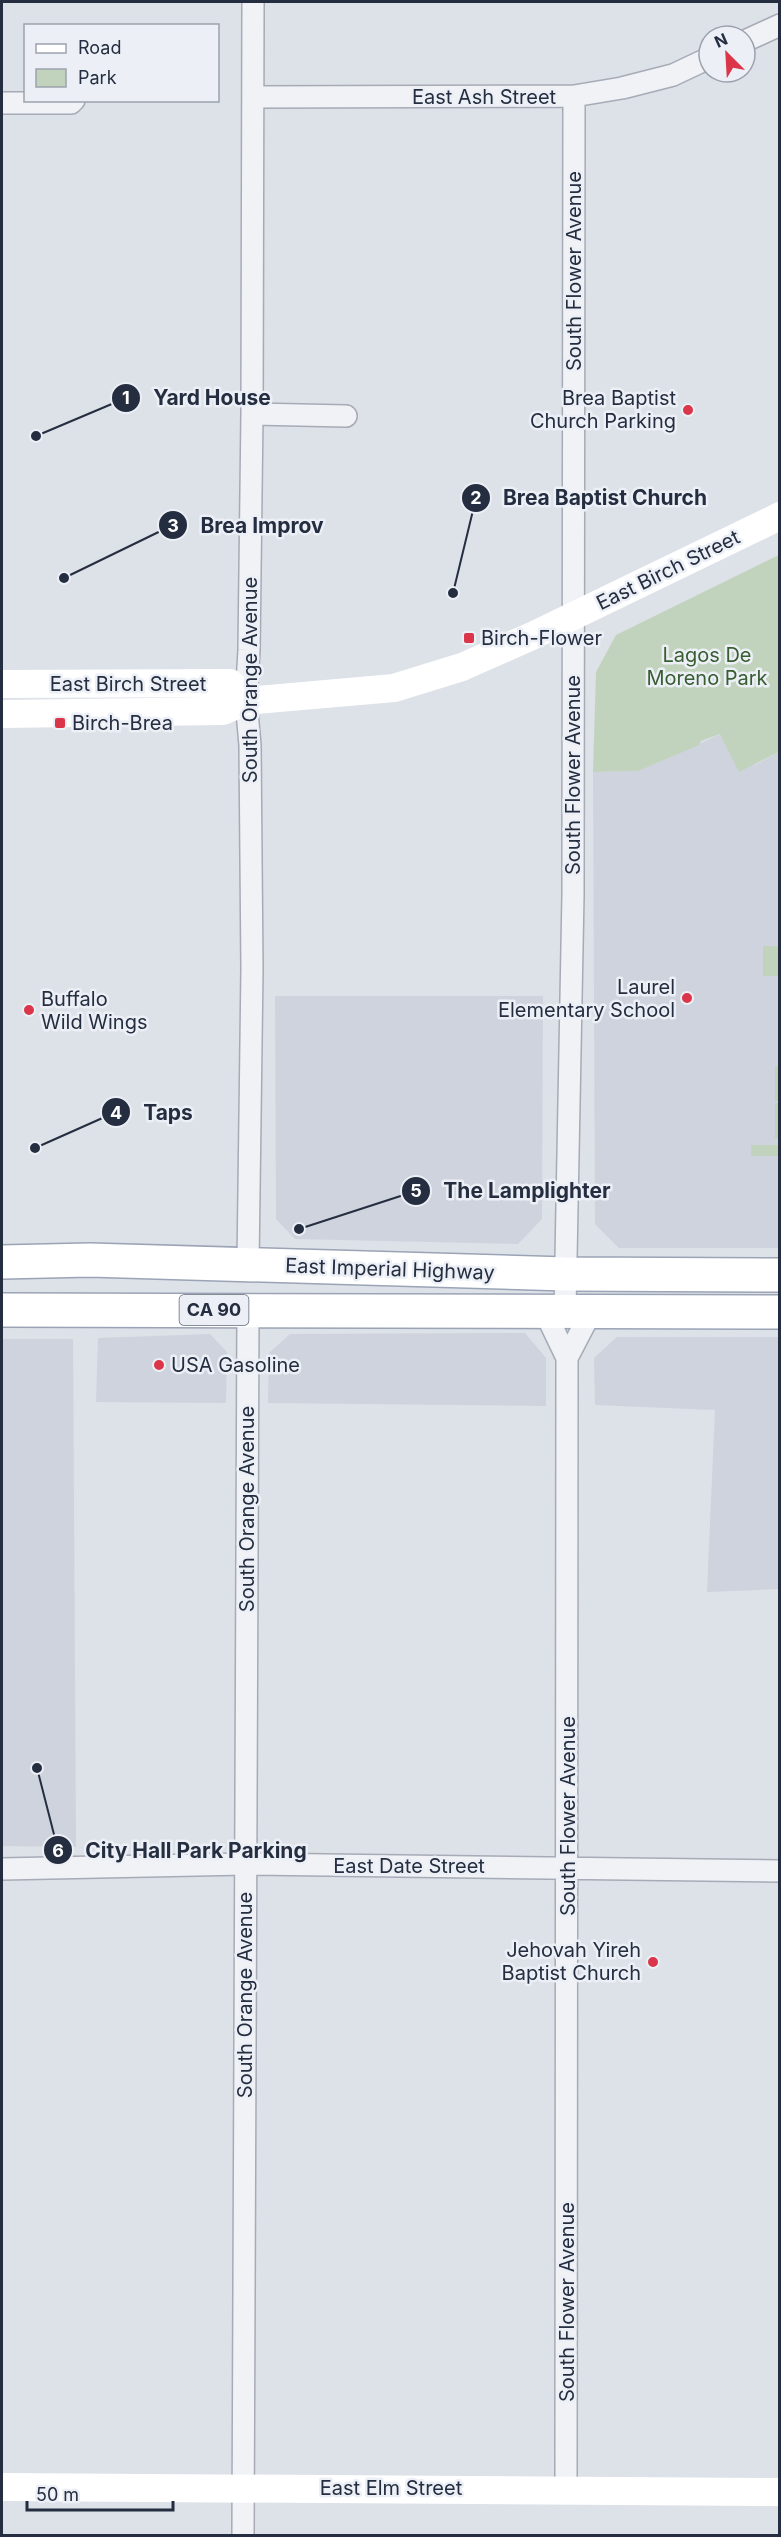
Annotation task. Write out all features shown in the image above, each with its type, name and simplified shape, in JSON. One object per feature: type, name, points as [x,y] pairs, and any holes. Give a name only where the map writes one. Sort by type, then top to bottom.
[{"type":"main road","name":"East Imperial Highway","points":[[2,1262],[90,1260],[566,1274],[780,1275]]},
{"type":"main road","name":"East Imperial Highway","points":[[2,1310],[780,1312]]},
{"type":"street","name":"South Orange Avenue","points":[[248,1264],[252,969],[250,745],[246,701],[249,650],[252,414],[253,2]]},
{"type":"street","points":[[757,36],[780,25]]},
{"type":"street","name":"East Ash Street","points":[[253,97],[574,96],[622,88],[673,75],[697,64]]},
{"type":"street","name":"South Flower Avenue","points":[[566,2489],[568,1867],[566,1274],[573,895],[574,96]]},
{"type":"street","points":[[2,103],[71,102]]},
{"type":"street","points":[[252,414],[346,416]]},
{"type":"street","name":"East Birch Street","points":[[2,714],[223,711],[246,701],[394,688],[462,667],[780,516]]},
{"type":"street","name":"East Birch Street","points":[[2,684],[230,683],[246,701]]},
{"type":"street","name":"South Orange Avenue","points":[[243,2535],[248,1310]]},
{"type":"street","name":"South Flower Avenue","points":[[567,1310],[567,1358]]},
{"type":"street","name":"East Date Street","points":[[2,1869],[245,1864],[780,1871]]},
{"type":"street","name":"East Elm Street","points":[[2,2487],[780,2492]]},
{"type":"shaded area","name":"Laurel Elementary School","points":[[721,734],[755,765],[779,752],[779,1248],[619,1248],[595,1224],[593,772],[638,771]]},
{"type":"shaded area","points":[[275,996],[543,996],[542,1219],[518,1244],[295,1239],[276,1219]]},
{"type":"shaded area","points":[[525,1333],[546,1358],[546,1406],[268,1403],[269,1353],[290,1334]]},
{"type":"shaded area","points":[[210,1334],[227,1352],[226,1403],[96,1402],[98,1338]]},
{"type":"shaded area","points":[[617,1337],[779,1337],[779,1589],[707,1592],[715,1410],[595,1405],[594,1358]]},
{"type":"shaded area","points":[[2,1339],[73,1339],[76,1847],[2,1846]]},
{"type":"green space","name":"Lagos De Moreno Park","points":[[779,555],[779,752],[739,772],[720,734],[638,771],[593,772],[596,672],[616,635]]},
{"type":"green space","points":[[763,946],[779,946],[779,976],[763,976]]},
{"type":"green space","points":[[775,1066],[779,1066],[779,1101],[775,1101]]},
{"type":"green space","points":[[775,1103],[779,1103],[779,1138],[775,1138]]},
{"type":"green space","points":[[751,1145],[779,1145],[779,1156],[751,1156]]},
{"type":"place","name":"Brea Baptist Church Parking","points":[[688,410]]},
{"type":"place","name":"Yard House","points":[[36,436]]},
{"type":"place","name":"Brea Improv","points":[[64,578]]},
{"type":"place","name":"Brea Baptist Church","points":[[453,593]]},
{"type":"place","name":"Birch-Flower","points":[[469,638]]},
{"type":"place","name":"Birch-Brea","points":[[60,723]]},
{"type":"place","name":"Laurel Elementary School","points":[[687,998]]},
{"type":"place","name":"Buffalo Wild Wings","points":[[29,1010]]},
{"type":"place","name":"Taps","points":[[35,1148]]},
{"type":"place","name":"The Lamplighter","points":[[299,1229]]},
{"type":"place","name":"USA Gasoline","points":[[159,1365]]},
{"type":"place","name":"City Hall Park Parking","points":[[37,1768]]},
{"type":"place","name":"Jehovah Yireh Baptist Church","points":[[653,1962]]}]
